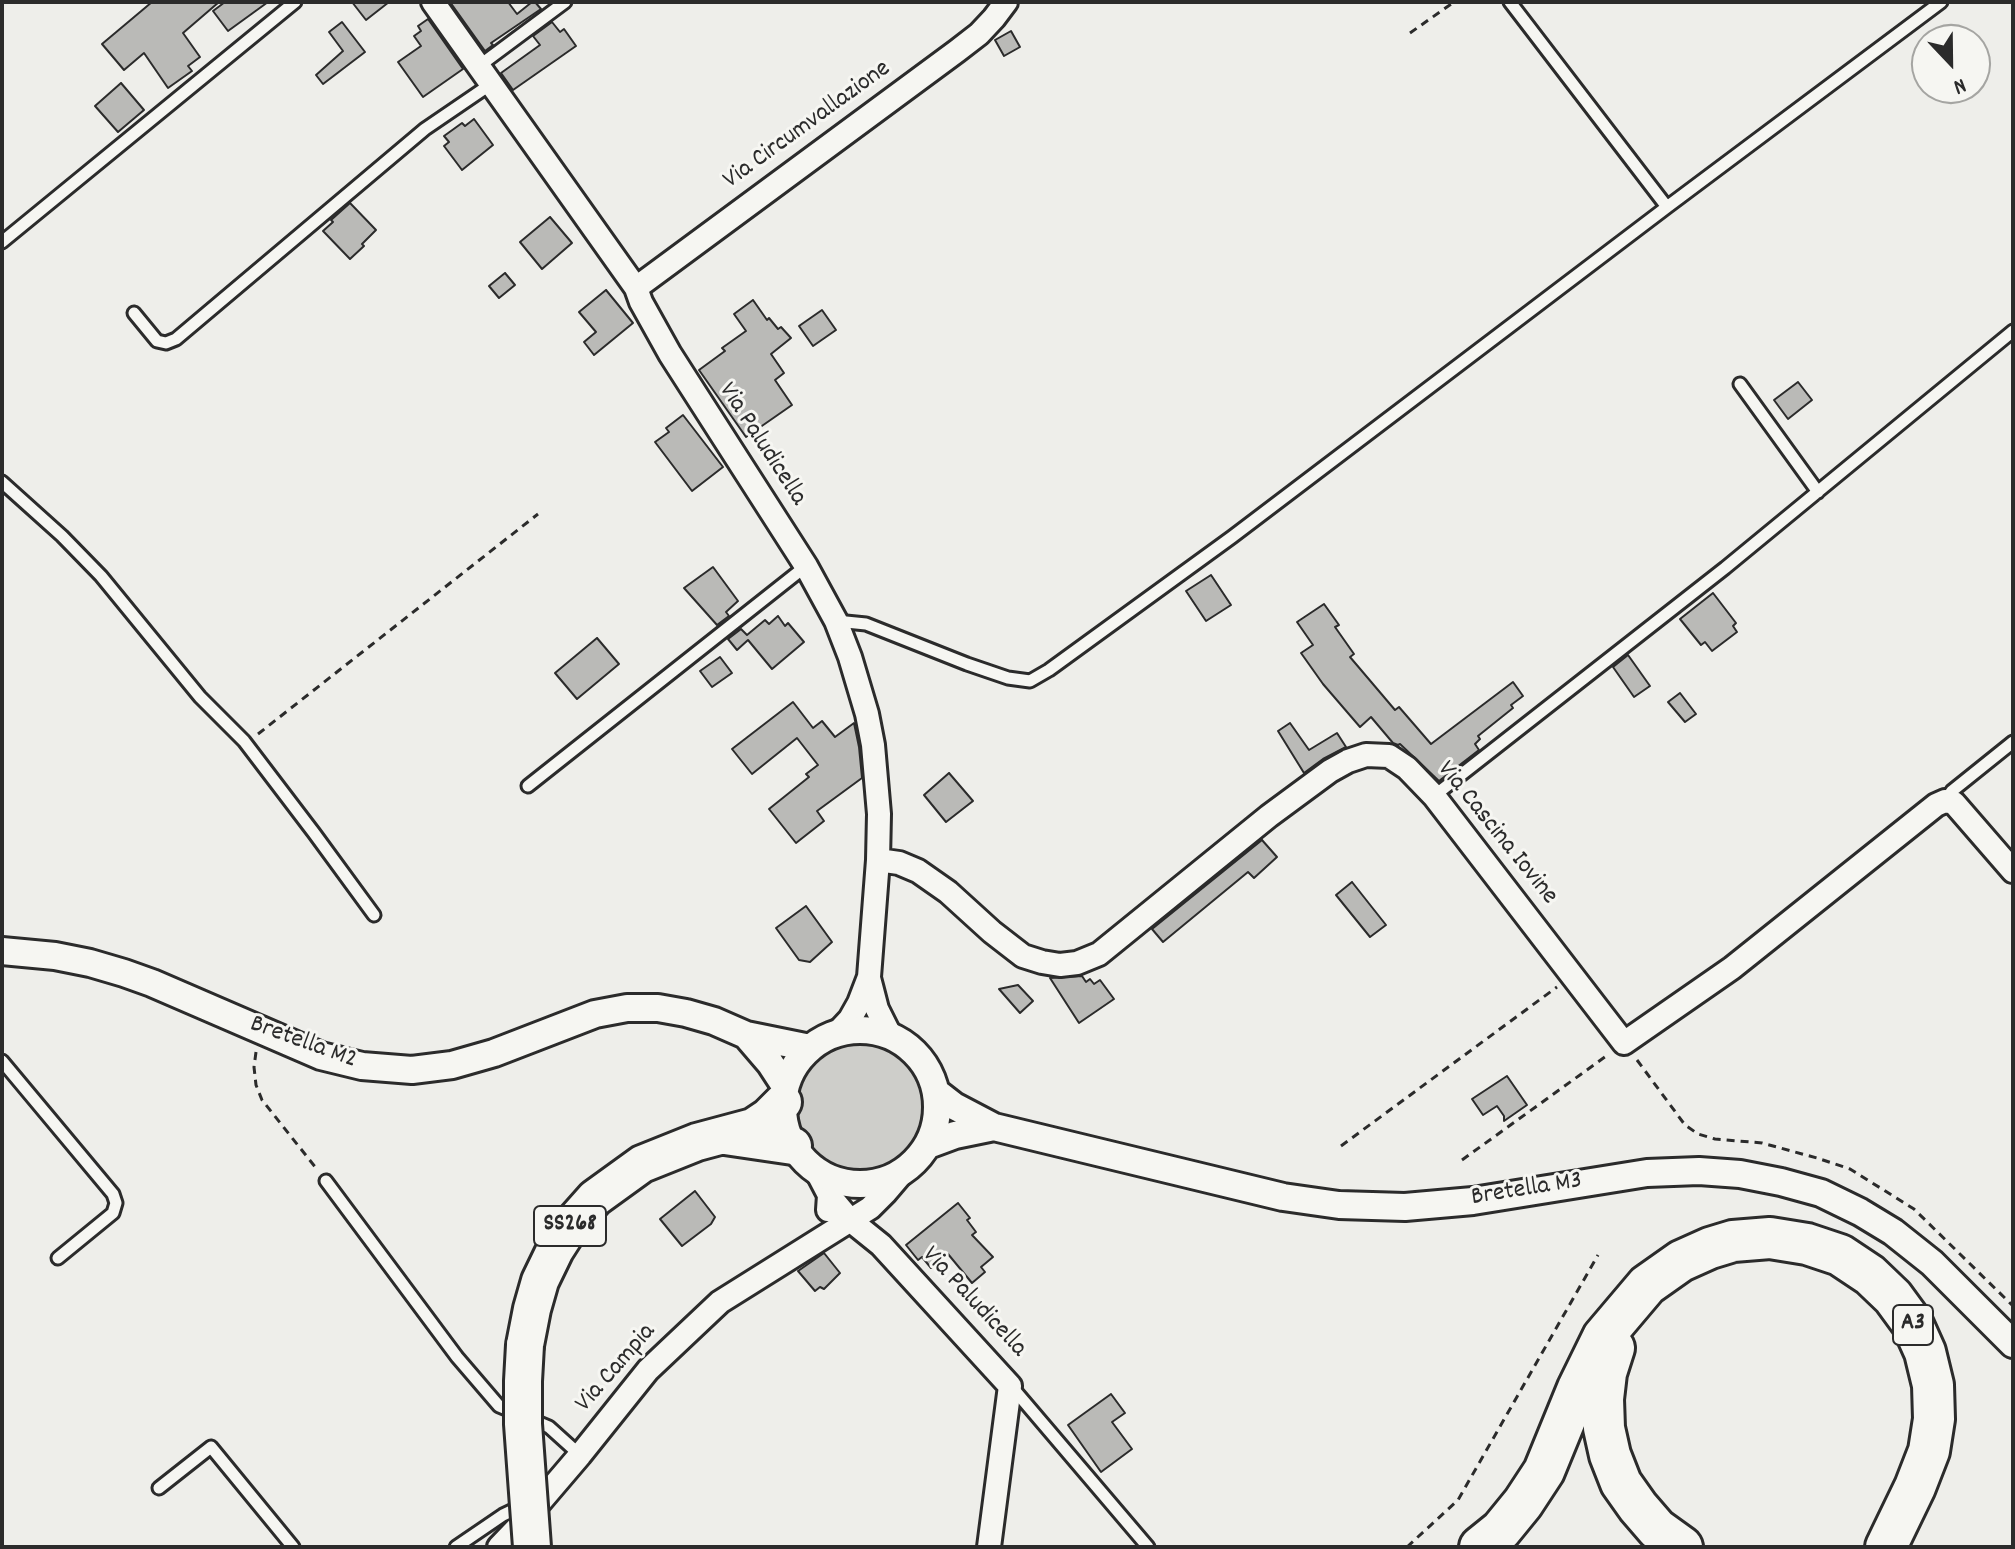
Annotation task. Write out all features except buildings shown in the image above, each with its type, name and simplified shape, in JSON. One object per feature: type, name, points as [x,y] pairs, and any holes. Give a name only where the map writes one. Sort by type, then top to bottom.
[{"type":"highway","name":"SS268","points":[[532,1547],[523,1424],[525,1345],[540,1281],[550,1261],[571,1225],[595,1198],[642,1164],[673,1150],[753,1127],[768,1117],[784,1094]]},
{"type":"highway","name":"SS268","points":[[723,1136],[793,1146]]},
{"type":"highway","name":"A3","points":[[1480,1547],[1501,1530],[1544,1471],[1603,1337],[1647,1285],[1681,1261],[1710,1248],[1733,1241],[1770,1238],[1807,1244],[1840,1255],[1870,1275],[1893,1297],[1912,1323],[1925,1352],[1933,1385],[1934,1419],[1929,1451],[1886,1547]]},
{"type":"highway","name":"A3","points":[[1627,1310],[1606,1373],[1604,1428],[1610,1455],[1621,1483],[1638,1507],[1657,1529],[1682,1547]]},
{"type":"street","name":"Via Paludicella","points":[[433,2],[636,288],[670,354],[806,566],[836,621],[859,685],[873,745],[879,814],[869,977],[850,1019],[837,1033]]},
{"type":"street","name":"Via Circumvallazione","points":[[636,288],[979,34],[1006,2]]},
{"type":"street","name":"Via Cascina Iovine","points":[[878,860],[899,863],[918,871],[948,892],[1023,956],[1060,965],[1077,963],[1099,954],[1269,816],[1330,771],[1366,755],[1389,756],[1407,768],[1434,796],[1624,1043]]},
{"type":"street","points":[[1624,1043],[1732,968],[1936,805],[1945,801],[1960,808],[2013,871]]},
{"type":"street","name":"Bretella M2","points":[[2,951],[90,963],[152,983],[321,1056],[362,1066],[412,1070],[470,1061],[567,1023],[627,1008],[658,1008],[686,1013],[746,1035],[810,1048]]},
{"type":"street","name":"Via Paludicella","points":[[869,977],[877,1009],[891,1037]]},
{"type":"street","points":[[798,1252],[812,1238],[829,1208],[823,1184],[793,1146],[783,1117],[784,1094],[791,1072],[800,1059],[810,1048],[837,1033],[868,1031],[891,1037],[921,1060],[931,1075],[936,1092],[935,1128],[928,1145],[886,1192],[875,1217],[874,1225],[881,1245]]},
{"type":"street","name":"Bretella M2","points":[[746,1035],[770,1063],[784,1094]]},
{"type":"street","name":"Bretella M3","points":[[936,1092],[954,1106],[994,1127],[1283,1197],[1339,1205],[1405,1207],[1473,1201],[1647,1173],[1699,1171],[1781,1182],[1821,1193],[1893,1232],[1932,1263],[2013,1344]]},
{"type":"street","name":"Bretella M3","points":[[928,1145],[955,1135],[994,1127]]},
{"type":"street","points":[[823,1184],[834,1180],[869,1184],[903,1172]]},
{"type":"street","name":"Via Paludicella","points":[[823,1184],[850,1220],[881,1245],[1010,1386],[989,1547]]},
{"type":"street","name":"Via Campia","points":[[499,1547],[580,1455],[648,1370],[720,1302],[870,1208],[886,1192]]},
{"type":"lane","points":[[2,242],[295,2]]},
{"type":"lane","points":[[134,313],[157,341],[166,343],[176,339],[425,129],[565,2]]},
{"type":"lane","points":[[1510,2],[1667,207]]},
{"type":"lane","points":[[836,621],[866,624],[994,674],[1030,681],[1232,537],[1941,2]]},
{"type":"lane","points":[[1434,796],[1725,568],[2013,331]]},
{"type":"lane","points":[[1740,384],[1818,492]]},
{"type":"lane","points":[[2,482],[101,576],[200,697],[244,741],[374,915]]},
{"type":"lane","points":[[528,786],[806,566]]},
{"type":"lane","points":[[1945,801],[1952,791],[2013,742]]},
{"type":"lane","points":[[2,1061],[113,1194],[116,1203],[113,1213],[58,1258]]},
{"type":"lane","points":[[326,1181],[457,1357],[499,1406],[549,1427],[580,1455]]},
{"type":"lane","points":[[1010,1386],[1148,1547]]},
{"type":"lane","points":[[159,1488],[211,1447],[293,1547]]},
{"type":"lane","points":[[456,1547],[503,1515],[546,1495]]},
{"type":"path","points":[[1410,33],[1454,2]]},
{"type":"path","points":[[244,741],[262,732],[538,514]]},
{"type":"path","points":[[1341,1146],[1573,976]]},
{"type":"path","points":[[262,1031],[254,1067],[262,1100],[326,1181]]},
{"type":"path","points":[[1462,1160],[1624,1043]]},
{"type":"path","points":[[1407,1547],[1458,1500],[1598,1255]]},
{"type":"shaded area","points":[[859,1044],[883,1049],[904,1063],[918,1084],[923,1108],[918,1132],[904,1153],[883,1167],[859,1172],[835,1167],[814,1153],[800,1132],[795,1108],[800,1084],[814,1063],[835,1049]]}]
